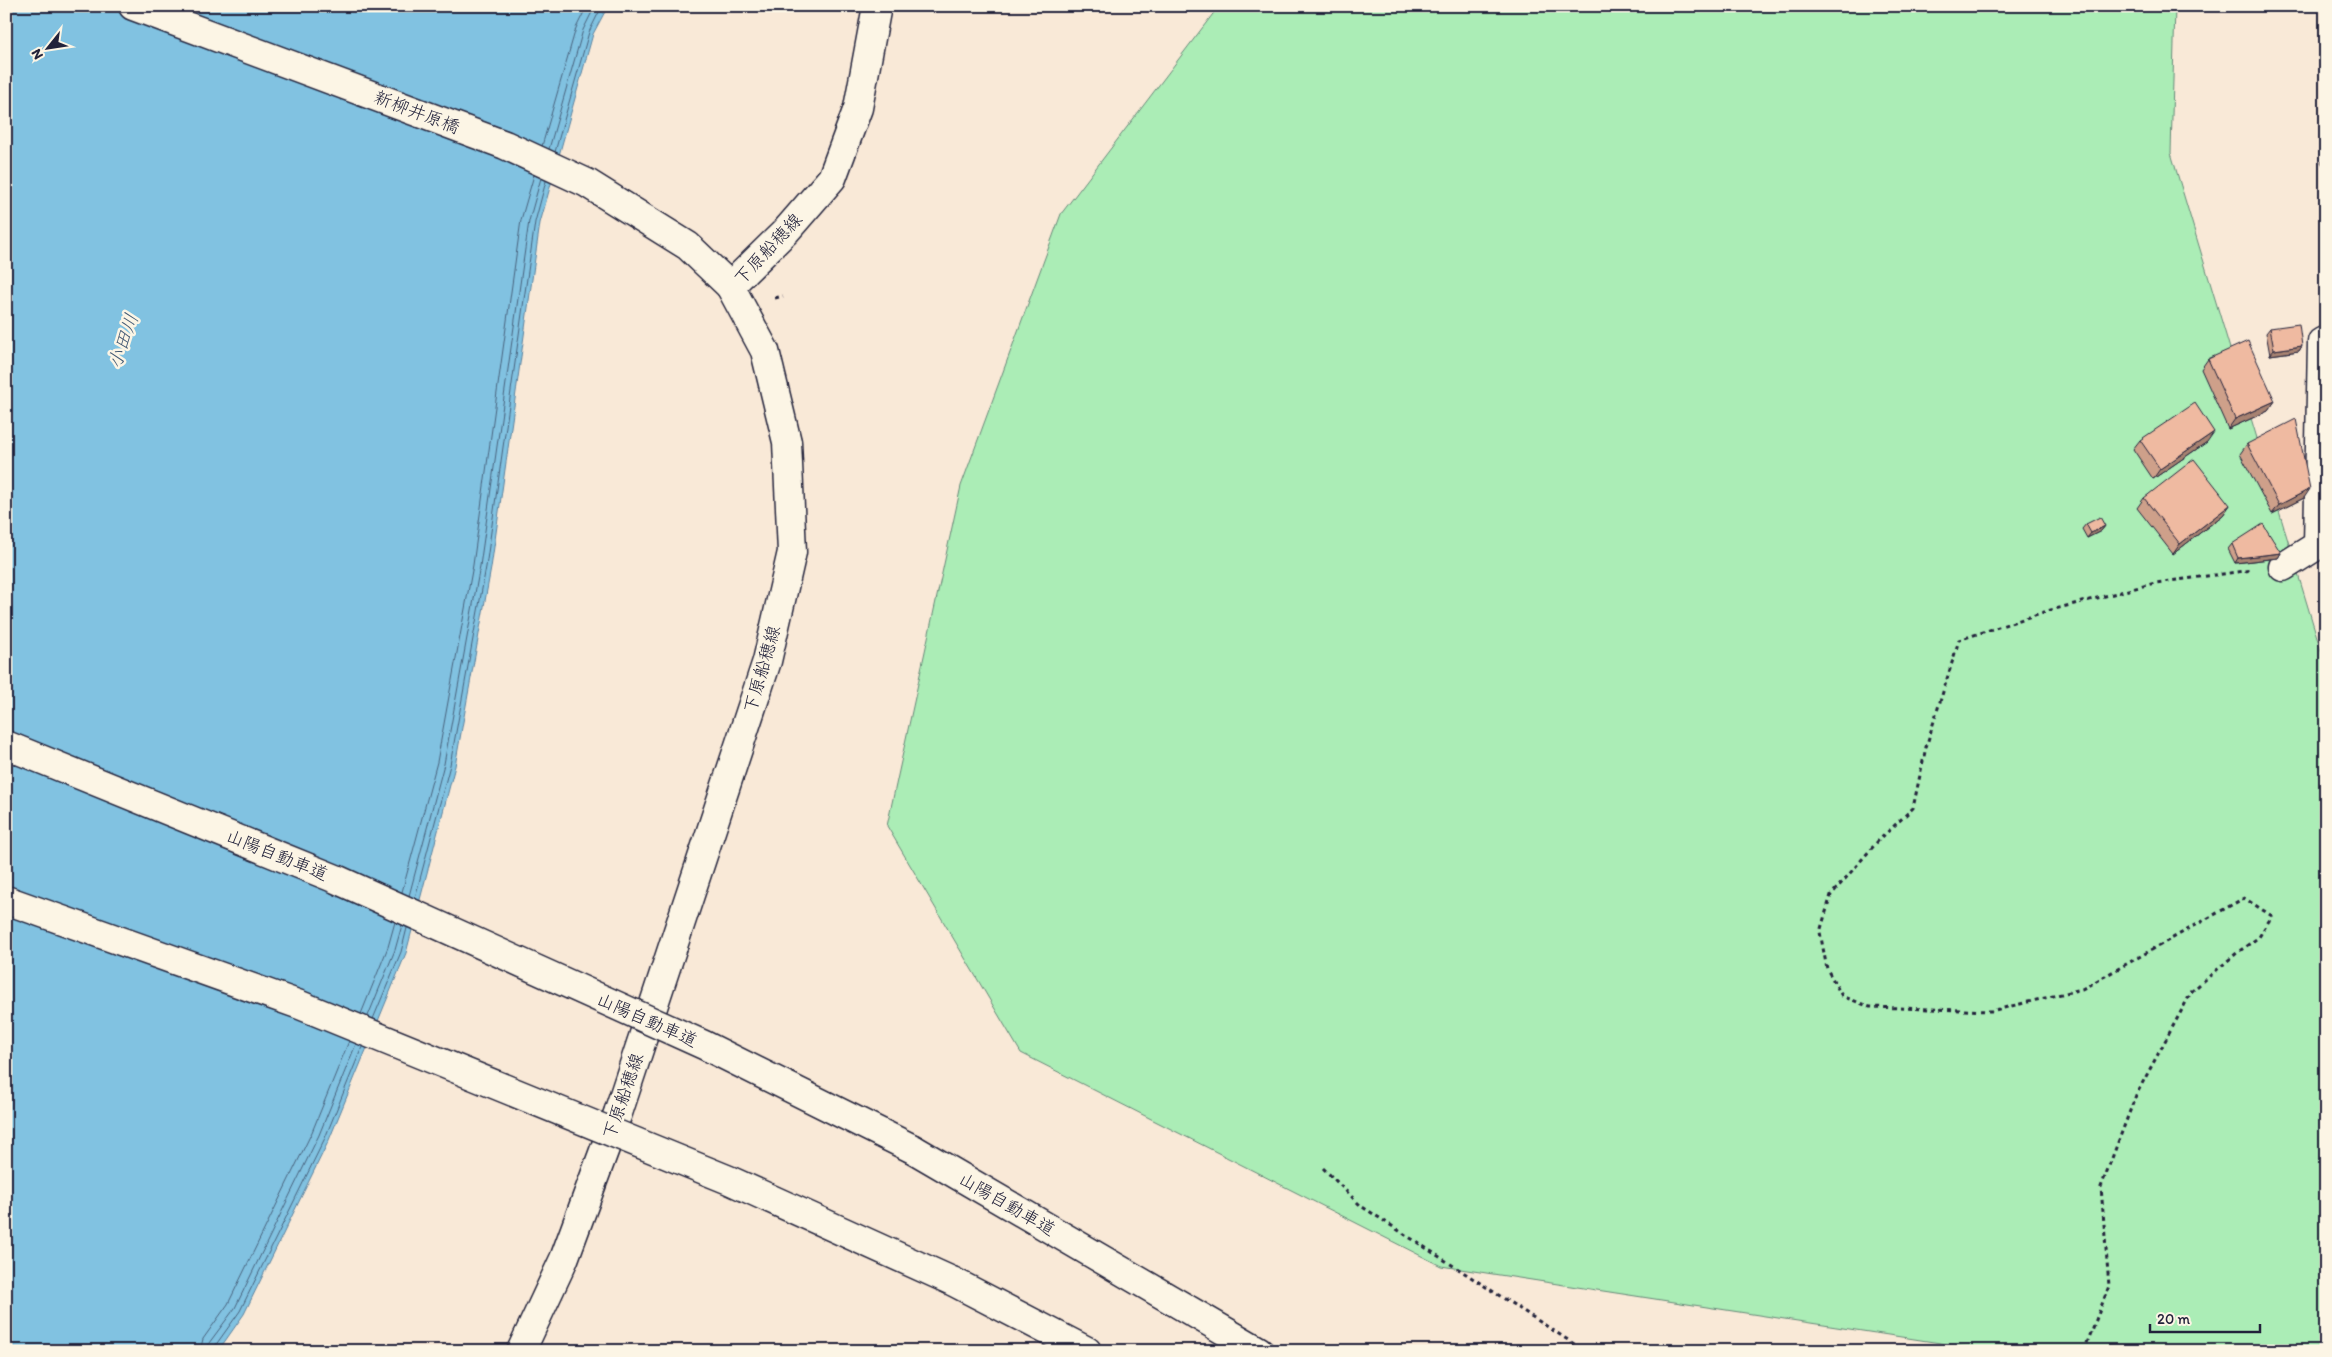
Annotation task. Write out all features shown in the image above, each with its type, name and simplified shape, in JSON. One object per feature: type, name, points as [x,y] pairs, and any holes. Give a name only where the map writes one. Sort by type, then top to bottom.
[{"type":"main road","name":"新柳井原橋","points":[[133,6],[505,145],[587,183],[688,246],[730,286]]},
{"type":"main road","name":"下原船穂線","points":[[521,1351],[564,1259],[618,1113],[767,661],[792,552],[787,442],[764,351],[730,286],[786,231],[832,178],[858,108],[877,6]]},
{"type":"main road","points":[[2283,567],[2318,546],[2322,342],[2326,340]]},
{"type":"main road","name":"山陽自動車道","points":[[6,745],[345,883],[704,1045],[912,1149],[1259,1351]]},
{"type":"main road","points":[[6,900],[300,1005],[729,1180],[952,1281],[1087,1351]]},
{"type":"path","points":[[774,298],[783,296]]},
{"type":"path","points":[[2084,1351],[2109,1286],[2101,1187],[2136,1095],[2192,991],[2259,937],[2272,916],[2244,898],[2082,989],[1991,1011],[1870,1007],[1842,996],[1827,969],[1820,932],[1830,895],[1878,842],[1913,808],[1926,747],[1958,640],[2048,611],[2155,583],[2195,576],[2283,567]]},
{"type":"path","points":[[1323,1168],[1361,1206],[1585,1351]]},
{"type":"green space","points":[[1219,6],[2175,6],[2171,153],[2326,667],[2326,1351],[1992,1351],[1441,1266],[1021,1053],[887,826],[961,486],[1061,214]]},
{"type":"water","name":"小田川","points":[[6,6],[608,6],[593,34],[540,223],[491,568],[455,766],[406,953],[329,1140],[244,1314],[218,1351],[6,1351]]},
{"type":"building","points":[[2299,324],[2302,346],[2274,350],[2270,328]]},
{"type":"building","points":[[2248,341],[2275,401],[2235,419],[2208,359]]},
{"type":"building","points":[[2195,403],[2214,432],[2160,469],[2140,440]]},
{"type":"building","points":[[2296,419],[2310,489],[2279,505],[2247,444]]},
{"type":"building","points":[[2194,459],[2230,505],[2180,544],[2144,498]]},
{"type":"building","points":[[2100,517],[2105,526],[2091,533],[2086,524]]},
{"type":"building","points":[[2263,524],[2281,553],[2238,558],[2232,544]]}]
